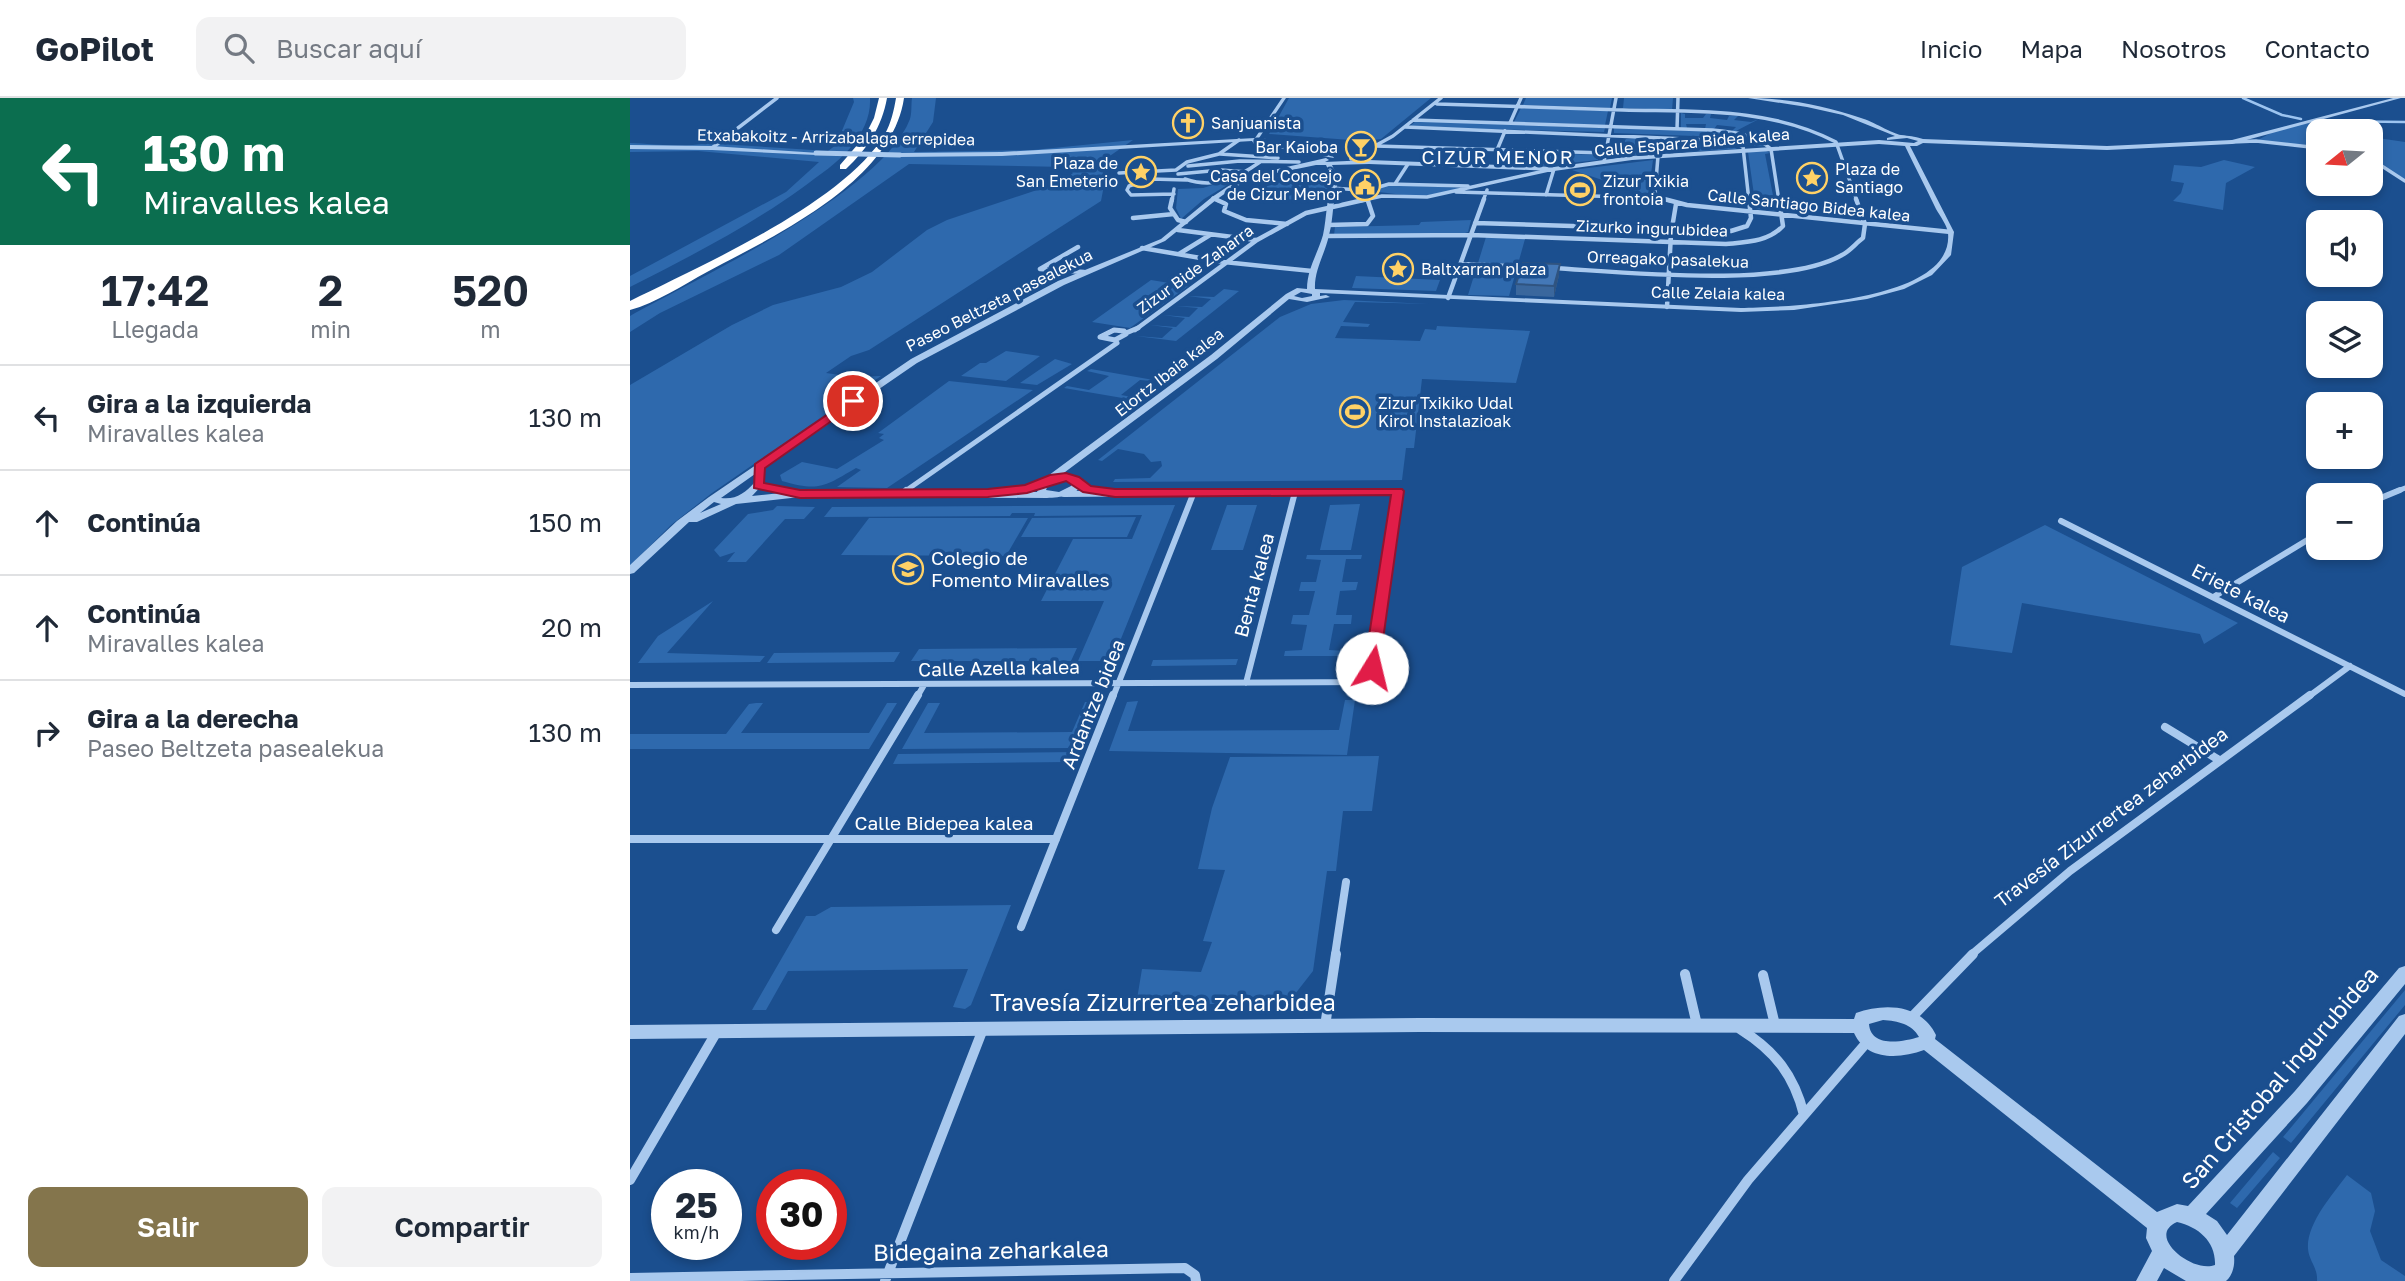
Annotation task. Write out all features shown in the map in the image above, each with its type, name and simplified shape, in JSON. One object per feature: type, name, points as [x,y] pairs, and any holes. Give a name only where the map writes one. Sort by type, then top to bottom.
[{"type":"highway","points":[[836,173],[869,137],[880,117],[883,98]]},
{"type":"highway","points":[[630,306],[747,246],[829,193],[879,149],[897,115],[900,98]]},
{"type":"highway","points":[[630,294],[747,232]]},
{"type":"street","points":[[712,148],[777,98]]},
{"type":"street","points":[[1284,98],[1258,139],[1328,160],[1335,176],[1328,206]]},
{"type":"street","points":[[1351,159],[1405,127],[1441,98]]},
{"type":"street","points":[[1510,123],[1521,98]]},
{"type":"street","points":[[1604,162],[1616,98]]},
{"type":"street","points":[[1677,129],[1678,98]]},
{"type":"street","points":[[1750,98],[1832,111],[1864,120],[1898,136],[1922,141],[2107,148],[2256,141],[2306,147]]},
{"type":"street","points":[[2232,142],[2399,98]]},
{"type":"street","points":[[1437,104],[1678,111],[1775,120],[1814,131],[1838,145],[1865,224]]},
{"type":"street","points":[[1413,120],[1737,133],[1758,139],[1771,149],[1784,215]]},
{"type":"street","points":[[1405,127],[1717,138],[1738,144],[1744,151]]},
{"type":"street","points":[[1497,150],[1505,131]]},
{"type":"street","points":[[1891,142],[1891,137],[1898,136]]},
{"type":"street","name":"Etxabakoitz - Arrizabalaga errepidea","points":[[630,147],[900,155],[1016,154],[1258,139]]},
{"type":"street","points":[[1178,170],[1219,154],[1239,140]]},
{"type":"street","points":[[1922,141],[1921,144],[1907,145],[1951,232]]},
{"type":"street","name":"Calle Esparza Bidea kalea","points":[[1340,160],[1553,169],[1658,156],[1891,142],[1907,145]]},
{"type":"street","points":[[1376,145],[1605,153]]},
{"type":"street","name":"Zizurko ingurubidea","points":[[1475,223],[1671,231],[1720,232],[1738,229],[1751,223],[1744,151]]},
{"type":"street","points":[[1219,154],[1250,154],[1300,164],[1340,160]]},
{"type":"street","points":[[1658,156],[1655,194],[1660,198]]},
{"type":"street","points":[[1178,170],[1231,162],[1310,164],[1328,160]]},
{"type":"street","name":"Calle Esparza Bidea kalea","points":[[1340,160],[1369,162]]},
{"type":"street","points":[[1227,170],[1231,162]]},
{"type":"street","name":"Paseo Beltzeta pasealekua","points":[[1187,180],[1204,186],[1238,177],[1261,162]]},
{"type":"street","name":"Paseo Beltzeta pasealekua","points":[[674,529],[712,499],[906,366],[1084,272],[1178,230],[1213,198],[1234,185],[1300,164]]},
{"type":"street","points":[[1332,188],[1369,190],[1392,184],[1408,164]]},
{"type":"street","points":[[2384,167],[2405,181]]},
{"type":"street","points":[[1369,190],[1382,196],[1418,198],[1489,185],[1553,169],[1546,195]]},
{"type":"street","points":[[1178,170],[1187,180]]},
{"type":"street","points":[[1119,173],[1178,170],[1247,172]]},
{"type":"street","name":"Paseo Beltzeta pasealekua","points":[[1238,177],[1255,178]]},
{"type":"street","points":[[1186,222],[1170,208],[1174,192],[1131,195],[1127,190],[1136,183],[1151,179],[1187,180]]},
{"type":"street","points":[[1373,182],[1479,187]]},
{"type":"street","points":[[1448,298],[1489,185]]},
{"type":"street","name":"Calle Santiago Bidea kalea","points":[[1456,192],[1660,198],[1676,204],[1951,232]]},
{"type":"street","name":"Zizur Bide Zaharra","points":[[1126,332],[1136,329],[1257,240],[1306,213],[1382,196]]},
{"type":"street","points":[[1213,198],[1226,204],[1224,211],[1229,215],[1288,224]]},
{"type":"street","points":[[1328,225],[1367,224],[1373,216],[1368,201]]},
{"type":"street","points":[[1667,307],[1670,242],[1676,204]]},
{"type":"street","name":"Elortz Ibaia kalea","points":[[1271,312],[1309,295],[1312,273],[1326,236],[1328,206]]},
{"type":"street","points":[[1133,218],[1174,214]]},
{"type":"street","name":"Zizurko ingurubidea","points":[[1326,236],[1471,235],[1726,244],[1759,239],[1780,230],[1784,215]]},
{"type":"street","name":"Orreagako pasalekua","points":[[1542,267],[1750,274],[1814,265],[1845,254],[1860,243],[1865,224]]},
{"type":"street","points":[[1178,230],[1257,240]]},
{"type":"street","name":"Calle Zelaia kalea","points":[[1309,295],[1354,294],[1667,307],[1777,309],[1823,305],[1871,297],[1906,285],[1933,270],[1951,248],[1951,232]]},
{"type":"street","points":[[1179,254],[1210,235]]},
{"type":"street","points":[[1078,247],[1040,268],[1084,272]]},
{"type":"street","points":[[1142,248],[1312,273]]},
{"type":"street","points":[[1461,264],[1532,267]]},
{"type":"street","name":"Elortz Ibaia kalea","points":[[1046,482],[1085,456],[1271,312],[1312,273]]},
{"type":"street","points":[[1291,294],[1309,295]]},
{"type":"street","points":[[1291,294],[1309,295]]},
{"type":"street","points":[[1114,330],[1126,332],[1123,338],[1115,340],[1100,337],[1114,330]]},
{"type":"street","points":[[901,494],[1117,343],[1115,340]]},
{"type":"street","name":"Elortz Ibaia kalea","points":[[1076,482],[1074,469],[1085,456]]},
{"type":"street","points":[[630,571],[674,529],[738,501],[758,485],[759,467]]},
{"type":"street","points":[[988,493],[1027,489],[1061,477],[1087,489],[1115,493]]},
{"type":"street","points":[[1046,482],[1041,491],[1047,495]]},
{"type":"street","points":[[1064,494],[1073,490],[1076,482]]},
{"type":"street","points":[[733,485],[758,485],[800,494]]},
{"type":"street","points":[[2383,497],[2405,488]]},
{"type":"street","name":"Calle Azella kalea","points":[[630,685],[1369,682],[1398,491],[1194,492]]},
{"type":"street","points":[[712,499],[723,503],[800,494],[1047,495],[1194,492]]},
{"type":"street","name":"Ardantze bidea","points":[[1021,927],[1194,492]]},
{"type":"street","name":"Benta kalea","points":[[1245,683],[1294,496]]},
{"type":"street","name":"Eriete kalea","points":[[2061,521],[2215,596],[2405,694]]},
{"type":"street","points":[[2215,596],[2306,541]]},
{"type":"street","name":"Travesía Zizurrertea zeharbidea","points":[[1911,1018],[1978,948],[2030,904],[2219,760],[2350,666]]},
{"type":"street","name":"Calle Bidepea kalea","points":[[776,930],[924,685]]},
{"type":"street","points":[[2165,727],[2219,760]]},
{"type":"street","name":"Calle Bidepea kalea","points":[[630,839],[1056,839]]},
{"type":"street","points":[[1325,1027],[1346,882]]},
{"type":"street","name":"San Cristobal ingurubidea","points":[[2192,1216],[2301,1097],[2405,973]]},
{"type":"street","points":[[1685,974],[1697,1025]]},
{"type":"street","points":[[1763,975],[1775,1025]]},
{"type":"street","points":[[1674,1281],[1748,1180],[1804,1115],[1863,1033],[1862,1018],[1869,1015],[1896,1014],[1911,1018],[1924,1027],[1928,1035],[1926,1042]]},
{"type":"street","points":[[2225,1251],[2405,1021]]},
{"type":"street","points":[[1733,1025],[1765,1044],[1786,1068],[1799,1091],[1804,1115]]},
{"type":"street","name":"Travesía Zizurrertea zeharbidea","points":[[630,1032],[1775,1025],[1863,1033]]},
{"type":"street","points":[[886,1278],[983,1029]]},
{"type":"street","points":[[630,1180],[717,1032]]},
{"type":"street","points":[[1863,1033],[1884,1049],[1912,1048],[1926,1042]]},
{"type":"street","points":[[1926,1042],[2157,1224]]},
{"type":"street","points":[[2177,1213],[2192,1216],[2213,1230],[2225,1251],[2226,1263],[2222,1272],[2213,1278],[2194,1279],[2177,1268],[2162,1253],[2156,1238],[2157,1224],[2164,1216],[2177,1213]]},
{"type":"street","points":[[2146,1281],[2162,1253]]},
{"type":"street","name":"Bidegaina zeharkalea","points":[[630,1278],[886,1278],[1185,1268],[1195,1275],[1196,1281]]},
{"type":"shaded area","points":[[853,98],[870,98],[868,118],[855,142],[834,164],[739,229],[630,287],[630,276],[786,192],[819,162],[698,151],[630,152],[630,143],[695,145],[720,139],[731,133],[730,142],[735,145],[828,151],[836,145],[854,102]]},
{"type":"shaded area","points":[[912,98],[936,98],[933,122],[914,152],[1033,150],[1133,140],[1101,162],[1105,180],[1101,201],[869,350],[851,356],[826,373],[854,377],[881,376],[712,493],[671,525],[630,566],[630,385],[732,325],[773,305],[841,287],[872,272],[927,230],[947,220],[1064,181],[1073,173],[1066,167],[909,164],[779,255],[660,313],[630,332],[630,316],[785,231],[864,176],[893,147],[910,119]]},
{"type":"shaded area","points":[[1289,98],[1431,98],[1381,139],[1364,141],[1269,134]]},
{"type":"shaded area","points":[[1526,98],[1612,98],[1610,108],[1523,105]]},
{"type":"shaded area","points":[[1624,98],[1673,98],[1672,110],[1623,108]]},
{"type":"shaded area","points":[[1521,108],[1608,111],[1605,125],[1514,122]]},
{"type":"shaded area","points":[[1681,113],[1685,114],[1685,118],[1703,118],[1706,114],[1711,114],[1710,118],[1727,120],[1729,116],[1738,116],[1734,120],[1751,122],[1759,119],[1736,131],[1732,131],[1736,127],[1717,125],[1714,129],[1705,129],[1706,124],[1686,124],[1687,128],[1681,128]]},
{"type":"shaded area","points":[[1416,121],[1605,128],[1604,132],[1409,127]]},
{"type":"shaded area","points":[[2306,123],[2306,147],[2256,141],[2282,127]]},
{"type":"shaded area","points":[[1614,128],[1712,132],[1750,139],[1764,146],[1748,145],[1721,137],[1614,133]]},
{"type":"shaded area","points":[[1643,137],[1642,145],[1670,140],[1723,141],[1737,149],[1610,156],[1611,152],[1628,153],[1628,149],[1623,149],[1628,147],[1628,143],[1624,142],[1626,139]]},
{"type":"shaded area","points":[[2384,139],[2405,142],[2405,181],[2384,167]]},
{"type":"shaded area","points":[[1748,152],[1770,153],[1765,154],[1776,211],[1756,209]]},
{"type":"shaded area","points":[[1543,153],[1598,155],[1598,160],[1541,166]]},
{"type":"shaded area","points":[[1653,160],[1648,195],[1572,170]]},
{"type":"shaded area","points":[[2224,160],[2255,167],[2226,183],[2223,210],[2173,201],[2181,193],[2184,183],[2171,181],[2174,165],[2201,167]]},
{"type":"shaded area","points":[[1330,176],[1327,200],[1244,199],[1243,192],[1252,189],[1273,192],[1261,188],[1281,182],[1268,178]]},
{"type":"shaded area","points":[[1234,181],[1204,199],[1181,219],[1176,208],[1178,189],[1203,188]]},
{"type":"shaded area","points":[[1391,185],[1467,188],[1419,197],[1379,192],[1380,187]]},
{"type":"shaded area","points":[[1471,220],[1468,232],[1462,234],[1334,235],[1335,227],[1419,225],[1421,222]]},
{"type":"shaded area","points":[[1486,237],[1525,239],[1518,264],[1478,263]]},
{"type":"shaded area","points":[[1477,266],[1517,268],[1509,296],[1468,295]]},
{"type":"shaded area","points":[[1356,276],[1440,280],[1436,291],[1352,288]]},
{"type":"shaded area","points":[[1151,280],[1188,286],[1130,328],[1092,322]]},
{"type":"shaded area","points":[[1224,289],[1239,291],[1176,341],[1136,336],[1162,338],[1173,328],[1150,325],[1176,327],[1185,318],[1163,315],[1189,317],[1198,308],[1176,306],[1202,307],[1211,299],[1188,296],[1214,297]]},
{"type":"shaded area","points":[[1344,300],[1429,304],[1355,302],[1343,322],[1370,324],[1368,327],[1341,326],[1335,338],[1420,341],[1425,329],[1436,330],[1437,326],[1530,331],[1516,383],[1422,379],[1414,448],[1406,448],[1402,480],[1113,482],[1115,479],[1150,478],[1162,466],[1161,461],[1151,462],[1144,454],[1118,449],[1102,461],[1098,460],[1280,317],[1311,304]]},
{"type":"shaded area","points":[[1006,351],[1040,356],[1006,381],[961,376],[980,363],[986,363]]},
{"type":"shaded area","points":[[1055,359],[1072,364],[1037,385],[1020,383]]},
{"type":"shaded area","points":[[1091,369],[1165,382],[1140,380],[1121,395],[1143,399],[1140,401],[1064,388],[1067,386],[1089,390],[1109,376],[1087,371]]},
{"type":"shaded area","points":[[949,381],[1033,390],[887,488],[837,487],[861,470],[856,468],[822,485],[805,486],[782,481],[780,475],[802,462],[837,469],[884,440],[879,438],[884,434],[878,433]]},
{"type":"shaded area","points":[[1360,504],[1351,550],[1320,550],[1330,505]]},
{"type":"shaded area","points":[[1175,505],[1112,661],[1078,661],[1104,601],[1041,601],[1073,539],[1132,539],[1142,515],[1034,516],[1035,513],[1012,513],[1010,516],[824,517],[832,507]]},
{"type":"shaded area","points":[[1227,505],[1257,505],[1243,550],[1211,550]]},
{"type":"shaded area","points":[[777,506],[815,507],[804,519],[785,519],[746,562],[727,562],[735,552],[720,557],[714,550],[748,514],[773,510]]},
{"type":"shaded area","points":[[1136,517],[1127,537],[1021,537],[1032,518]]},
{"type":"shaded area","points":[[869,518],[1028,518],[1006,556],[841,555]]},
{"type":"shaded area","points":[[2045,525],[2238,623],[2204,644],[2200,634],[2022,603],[2012,653],[1950,645],[1962,567]]},
{"type":"shaded area","points":[[1307,555],[1362,555],[1361,559],[1346,559],[1342,582],[1358,582],[1356,590],[1340,591],[1336,615],[1352,615],[1351,624],[1334,624],[1329,650],[1346,651],[1345,656],[1284,656],[1285,651],[1302,650],[1307,625],[1291,624],[1293,615],[1309,615],[1315,591],[1299,591],[1301,582],[1316,582],[1321,560],[1306,559]]},
{"type":"shaded area","points":[[713,601],[667,653],[765,656],[760,662],[638,663],[658,636]]},
{"type":"shaded area","points":[[1077,648],[1071,661],[911,661],[919,649]]},
{"type":"shaded area","points":[[900,652],[894,662],[767,663],[774,653]]},
{"type":"shaded area","points":[[1238,659],[1236,665],[1151,666],[1153,660]]},
{"type":"shaded area","points":[[1345,700],[1355,700],[1347,755],[1109,751],[1127,702],[1138,701],[1128,731],[1339,730]]},
{"type":"shaded area","points":[[1085,702],[1094,702],[1075,748],[902,749],[928,703],[940,703],[924,733],[1072,732]]},
{"type":"shaded area","points":[[763,703],[741,733],[869,733],[887,703],[897,703],[869,749],[630,749],[630,734],[726,734],[749,704]]},
{"type":"shaded area","points":[[1074,752],[1070,762],[893,764],[898,754]]},
{"type":"shaded area","points":[[1379,756],[1372,811],[1343,811],[1336,871],[1327,871],[1313,971],[1288,1003],[1136,1005],[1142,969],[1201,972],[1212,942],[1203,941],[1225,870],[1198,869],[1212,808],[1230,757]]},
{"type":"shaded area","points":[[1011,905],[971,1005],[965,1009],[953,1007],[968,969],[788,971],[766,1010],[752,1010],[806,916],[815,916],[831,907]]},
{"type":"shaded area","points":[[2405,990],[2405,1005],[2291,1143],[2283,1137]]},
{"type":"shaded area","points":[[2273,1152],[2280,1158],[2237,1208],[2230,1203]]},
{"type":"shaded area","points":[[2347,1175],[2371,1193],[2375,1211],[2370,1231],[2381,1260],[2405,1276],[2405,1281],[2317,1281],[2308,1249],[2311,1230]]},
{"type":"building","points":[[1523,263],[1560,264],[1554,286],[1516,284]]},
{"type":"waterway","points":[[2243,98],[2282,115],[2301,119]]},
{"type":"waterway","points":[[2384,122],[2405,122]]},
{"type":"place","name":"Sanjuanista","points":[[1188,123]]},
{"type":"place","name":"Bar Kaioba","points":[[1361,147]]},
{"type":"place","name":"Plaza de San Emeterio","points":[[1141,172]]},
{"type":"place","name":"Plaza de Santiago","points":[[1812,178]]},
{"type":"place","name":"Casa del Concejo de Cizur Menor","points":[[1365,185]]},
{"type":"place","name":"Zizur Txikia frontoia","points":[[1580,190]]},
{"type":"place","name":"Baltxarran plaza","points":[[1398,269]]},
{"type":"place","name":"Zizur Txikiko Udal Kirol Instalazioak","points":[[1355,412]]},
{"type":"place","name":"Colegio de Fomento Miravalles","points":[[908,569]]},
{"type":"district","name":"CIZUR MENOR","points":[[1498,157]]},
{"type":"route","points":[[853,401],[759,467],[758,485],[800,494],[988,493],[1027,489],[1055,478],[1066,477],[1075,479],[1081,487],[1087,489],[1115,493],[1398,491],[1372,668]]}]
